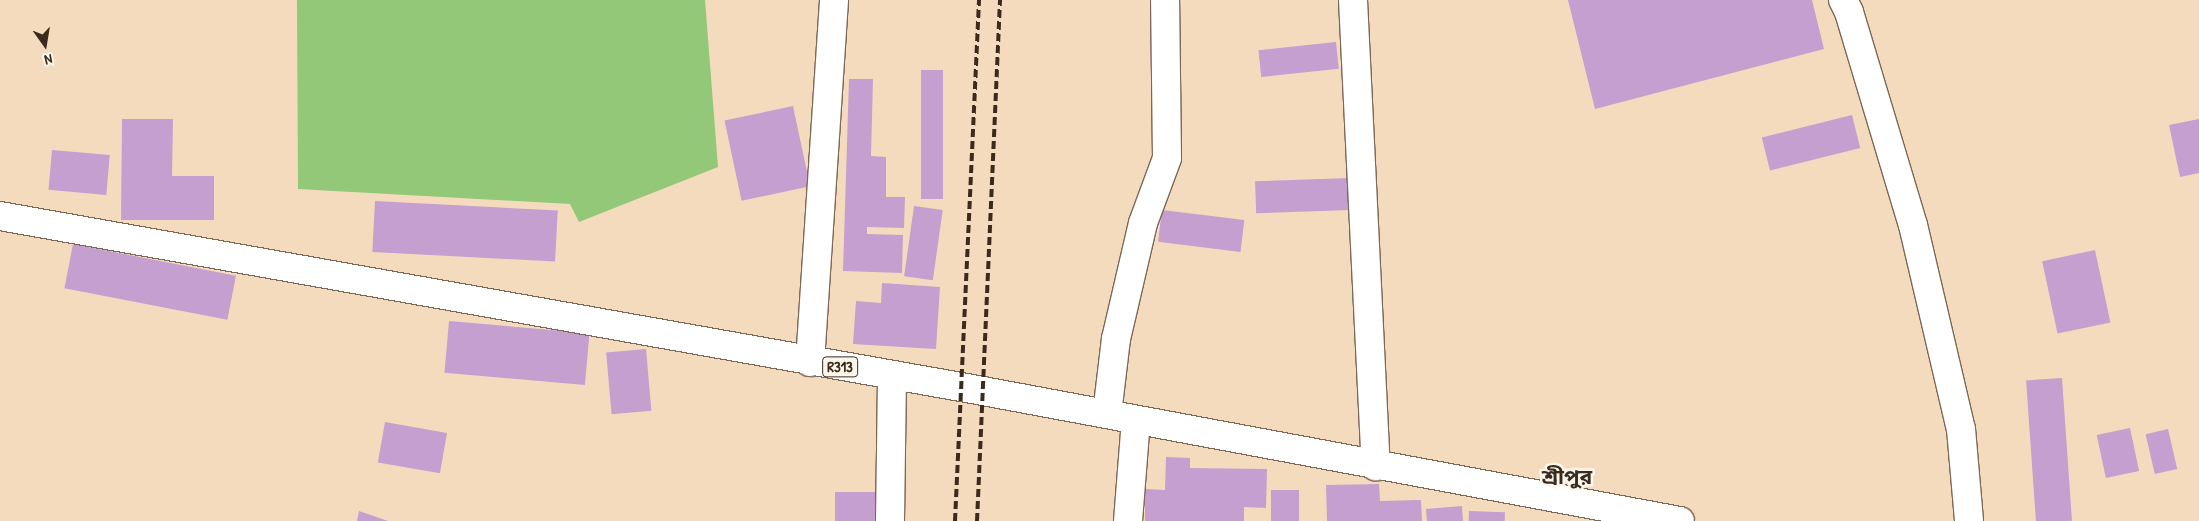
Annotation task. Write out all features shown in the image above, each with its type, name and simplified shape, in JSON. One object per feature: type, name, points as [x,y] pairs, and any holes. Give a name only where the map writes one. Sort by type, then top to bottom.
[{"type":"street","points":[[810,362],[834,0]]},
{"type":"street","points":[[1107,414],[1116,339],[1143,223],[1167,158],[1165,0]]},
{"type":"street","points":[[1352,0],[1376,466]]},
{"type":"street","points":[[1843,0],[1849,12],[1913,225],[1962,429],[1970,521]]},
{"type":"street","name":"R313","points":[[0,216],[1107,414],[1668,520]]},
{"type":"street","points":[[890,521],[892,376]]},
{"type":"street","points":[[1128,521],[1136,420]]},
{"type":"green space","points":[[297,0],[705,0],[718,167],[579,222],[570,204],[298,189]]},
{"type":"building","points":[[1568,0],[1812,0],[1824,49],[1595,109]]},
{"type":"building","points":[[1336,42],[1339,69],[1261,77],[1258,50]]},
{"type":"building","points":[[921,70],[943,70],[943,199],[921,199]]},
{"type":"building","points":[[849,79],[873,79],[871,156],[886,157],[886,197],[905,197],[904,228],[867,227],[867,234],[903,235],[902,273],[843,271]]},
{"type":"building","points":[[793,106],[810,186],[742,201],[725,121]]},
{"type":"building","points":[[1852,115],[1860,148],[1770,170],[1762,137]]},
{"type":"building","points":[[122,119],[173,119],[172,176],[214,176],[214,220],[121,220]]},
{"type":"building","points":[[2199,119],[2199,173],[2180,177],[2169,125]]},
{"type":"building","points":[[52,150],[110,155],[106,195],[49,190]]},
{"type":"building","points":[[1350,178],[1351,210],[1256,213],[1255,181]]},
{"type":"building","points":[[375,201],[558,211],[555,262],[372,252]]},
{"type":"building","points":[[914,206],[943,210],[933,280],[904,276]]},
{"type":"building","points":[[1162,210],[1244,220],[1240,252],[1158,242]]},
{"type":"building","points":[[73,244],[236,276],[227,320],[64,288]]},
{"type":"building","points":[[2095,250],[2110,322],[2058,334],[2042,261]]},
{"type":"building","points":[[882,283],[940,287],[936,349],[853,344],[856,301],[881,303]]},
{"type":"building","points":[[449,321],[589,333],[585,385],[444,373]]},
{"type":"building","points":[[646,349],[651,411],[612,414],[606,352]]},
{"type":"building","points":[[2062,378],[2072,521],[2036,521],[2026,381]]},
{"type":"building","points":[[385,422],[447,433],[440,473],[378,462]]},
{"type":"building","points":[[2130,428],[2139,471],[2106,478],[2097,435]]},
{"type":"building","points":[[2168,429],[2177,469],[2155,474],[2146,434]]},
{"type":"building","points":[[1166,457],[1190,458],[1190,468],[1267,469],[1266,508],[1244,507],[1244,521],[1145,521],[1145,489],[1165,490]]},
{"type":"building","points":[[1379,484],[1380,501],[1421,500],[1422,521],[1327,521],[1326,485]]},
{"type":"building","points":[[1271,490],[1299,490],[1299,521],[1271,521]]},
{"type":"building","points":[[835,492],[882,492],[882,521],[835,521]]},
{"type":"building","points":[[1462,506],[1463,521],[1427,521],[1426,509]]},
{"type":"building","points":[[359,511],[388,521],[357,521]]},
{"type":"building","points":[[1469,511],[1505,512],[1505,521],[1469,521]]},
{"type":"railway","points":[[955,521],[979,0]]},
{"type":"railway","points":[[977,521],[1000,0]]},
{"type":"district","name":"শ্রীপুর","points":[[1567,477]]}]
